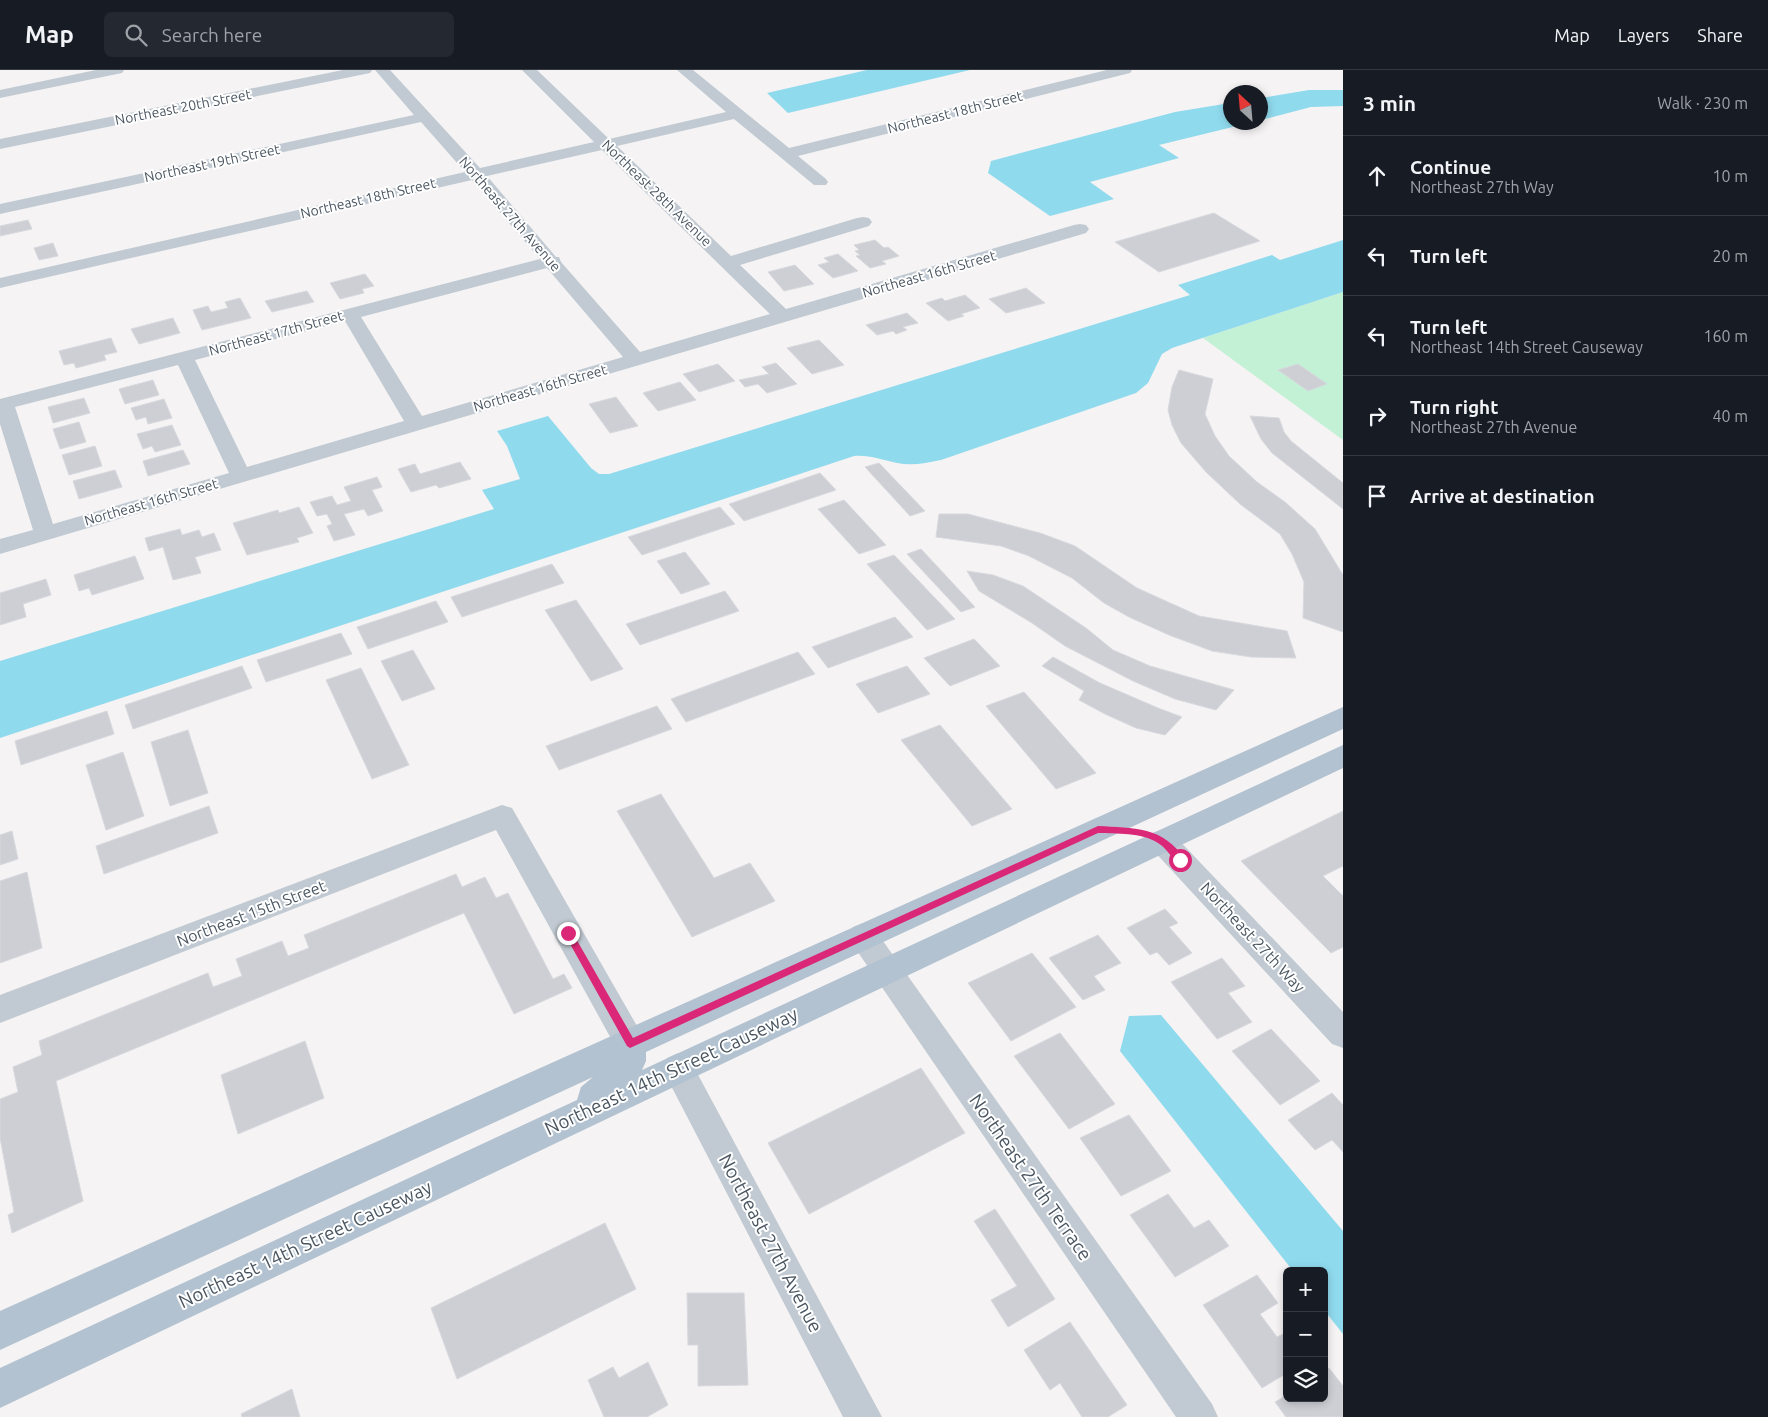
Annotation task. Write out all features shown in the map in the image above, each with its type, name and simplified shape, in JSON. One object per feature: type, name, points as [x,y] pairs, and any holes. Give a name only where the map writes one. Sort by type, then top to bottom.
[{"type":"main road","points":[[0,1331],[1343,717]]},
{"type":"main road","name":"Northeast 14th Street Causeway","points":[[0,1388],[1343,756]]},
{"type":"main road","points":[[1098,830],[1131,831],[1151,835],[1162,841]]},
{"type":"main road","points":[[567,1120],[620,1075],[629,1061],[630,1043]]},
{"type":"street","points":[[0,94],[117,70]]},
{"type":"street","name":"Northeast 20th Street","points":[[0,144],[365,70]]},
{"type":"street","name":"Northeast 27th Avenue","points":[[382,70],[553,262],[636,360]]},
{"type":"street","name":"Northeast 28th Avenue","points":[[529,70],[783,317]]},
{"type":"street","name":"Northeast 18th Street","points":[[786,154],[1125,70]]},
{"type":"street","points":[[688,73],[709,72]]},
{"type":"street","points":[[688,73],[820,182]]},
{"type":"street","name":"Northeast 18th Street","points":[[0,283],[737,114]]},
{"type":"street","name":"Northeast 19th Street","points":[[0,209],[424,117]]},
{"type":"street","points":[[728,263],[863,222]]},
{"type":"street","name":"Northeast 16th Street","points":[[0,547],[1080,229]]},
{"type":"street","name":"Northeast 17th Street","points":[[2,405],[553,262]]},
{"type":"street","points":[[350,314],[416,424]]},
{"type":"street","points":[[184,357],[241,476]]},
{"type":"street","points":[[2,405],[46,534]]},
{"type":"street","name":"Northeast 15th Street","points":[[0,1009],[502,816],[630,1043]]},
{"type":"street","name":"Northeast 27th Way","points":[[1162,841],[1343,1034]]},
{"type":"street","name":"Northeast 27th Terrace","points":[[863,936],[1199,1417]]},
{"type":"street","name":"Northeast 27th Avenue","points":[[678,1068],[856,1414]]},
{"type":"green space","points":[[1343,292],[1343,440],[1203,338]]},
{"type":"water","points":[[867,70],[970,70],[788,113],[767,93]]},
{"type":"water","points":[[1309,90],[1343,90],[1343,106],[1311,107],[1268,118],[1268,97]]},
{"type":"water","points":[[1223,104],[1223,129],[1159,145],[1179,158],[1090,182],[1114,199],[1050,216],[988,173],[991,161],[1175,112]]},
{"type":"water","points":[[1343,240],[1343,292],[1172,348],[1162,354],[1148,383],[1136,393],[941,460],[908,464],[871,457],[854,456],[0,738],[0,661],[494,509],[482,490],[520,479],[507,446],[497,431],[548,416],[591,468],[599,474],[609,474],[1190,295],[1178,285],[1272,255],[1280,260]]},
{"type":"water","points":[[1161,1015],[1343,1231],[1343,1334],[1328,1315],[1328,1267],[1290,1267],[1120,1051],[1129,1016]]},
{"type":"building","points":[[1214,213],[1260,241],[1159,272],[1115,242]]},
{"type":"building","points":[[28,220],[32,229],[0,236],[0,226]]},
{"type":"building","points":[[875,240],[884,248],[888,247],[899,256],[882,261],[886,264],[870,268],[856,256],[860,255],[855,251],[859,250],[854,245]]},
{"type":"building","points":[[53,243],[58,256],[39,260],[34,248]]},
{"type":"building","points":[[838,254],[858,271],[833,278],[818,265],[829,262],[824,258]]},
{"type":"building","points":[[795,265],[814,284],[784,291],[768,272]]},
{"type":"building","points":[[365,274],[374,286],[362,289],[364,293],[340,299],[330,283]]},
{"type":"building","points":[[1026,288],[1045,303],[1006,313],[989,299]]},
{"type":"building","points":[[307,291],[314,302],[272,312],[265,301]]},
{"type":"building","points":[[965,295],[980,308],[961,314],[964,316],[948,321],[926,303],[942,298],[945,301]]},
{"type":"building","points":[[240,298],[251,318],[202,330],[193,310],[208,306],[211,312],[228,308],[225,302]]},
{"type":"building","points":[[907,313],[918,323],[903,327],[907,330],[896,334],[893,331],[877,335],[866,325]]},
{"type":"building","points":[[173,318],[180,333],[139,344],[131,329]]},
{"type":"building","points":[[111,338],[117,352],[104,355],[106,360],[76,368],[74,363],[64,365],[59,351]]},
{"type":"building","points":[[819,340],[844,365],[812,374],[787,348]]},
{"type":"building","points":[[776,363],[797,384],[767,393],[758,384],[745,387],[739,380],[769,374],[762,367]]},
{"type":"building","points":[[718,364],[735,381],[699,392],[683,374]]},
{"type":"building","points":[[1298,364],[1327,384],[1308,391],[1278,370]]},
{"type":"building","points":[[1179,370],[1213,379],[1205,414],[1215,436],[1229,456],[1257,482],[1285,502],[1315,529],[1343,575],[1343,632],[1303,618],[1304,582],[1292,554],[1280,534],[1240,504],[1206,472],[1181,443],[1172,425],[1168,410],[1172,387]]},
{"type":"building","points":[[153,380],[159,395],[125,404],[119,389]]},
{"type":"building","points":[[680,382],[696,400],[658,411],[643,393]]},
{"type":"building","points":[[616,397],[638,426],[610,433],[589,404]]},
{"type":"building","points":[[84,398],[90,413],[53,423],[48,407]]},
{"type":"building","points":[[164,399],[172,418],[148,424],[146,417],[136,420],[131,408]]},
{"type":"building","points":[[1250,416],[1279,418],[1284,432],[1291,441],[1343,483],[1343,509],[1272,453],[1261,439]]},
{"type":"building","points":[[79,422],[86,442],[60,449],[53,429]]},
{"type":"building","points":[[172,425],[181,445],[155,452],[152,446],[143,449],[137,434]]},
{"type":"building","points":[[95,446],[102,466],[69,475],[62,455]]},
{"type":"building","points":[[183,450],[190,464],[148,476],[143,461]]},
{"type":"building","points":[[460,462],[471,479],[439,488],[436,485],[411,492],[398,469],[415,464],[420,474]]},
{"type":"building","points":[[879,463],[925,511],[910,516],[865,467]]},
{"type":"building","points":[[115,470],[122,487],[79,499],[73,481]]},
{"type":"building","points":[[820,473],[836,490],[744,521],[729,504]]},
{"type":"building","points":[[377,477],[382,487],[372,490],[383,511],[368,516],[364,509],[344,514],[355,535],[334,541],[327,526],[332,524],[327,514],[317,516],[310,502],[332,496],[337,505],[351,501],[344,487]]},
{"type":"building","points":[[844,500],[886,545],[859,554],[818,509]]},
{"type":"building","points":[[299,507],[313,533],[297,538],[299,542],[247,555],[233,523],[278,510],[279,513]]},
{"type":"building","points":[[720,507],[735,524],[642,555],[628,537]]},
{"type":"building","points":[[939,514],[968,514],[1040,533],[1075,546],[1137,588],[1199,616],[1287,631],[1296,658],[1251,657],[1212,651],[1169,635],[1129,617],[1104,603],[1072,578],[1029,556],[1001,546],[936,537]]},
{"type":"building","points":[[180,529],[182,535],[199,530],[202,537],[214,533],[221,550],[195,557],[201,573],[173,580],[163,547],[149,551],[145,538]]},
{"type":"building","points":[[921,549],[975,607],[961,612],[907,554]]},
{"type":"building","points":[[685,552],[710,584],[681,594],[657,561]]},
{"type":"building","points":[[894,555],[955,619],[927,630],[867,564]]},
{"type":"building","points":[[135,556],[144,579],[92,595],[89,588],[79,591],[74,575]]},
{"type":"building","points":[[552,564],[564,583],[462,617],[451,597]]},
{"type":"building","points":[[967,571],[993,575],[1023,586],[1086,628],[1113,650],[1150,666],[1234,690],[1216,710],[1175,699],[1133,681],[1065,646],[1032,623],[979,591]]},
{"type":"building","points":[[46,579],[51,595],[23,604],[26,617],[0,625],[0,593]]},
{"type":"building","points":[[725,591],[739,611],[640,645],[626,624]]},
{"type":"building","points":[[576,600],[623,669],[591,681],[545,610]]},
{"type":"building","points":[[436,601],[448,622],[368,649],[357,627]]},
{"type":"building","points":[[895,617],[913,637],[828,668],[812,647]]},
{"type":"building","points":[[341,633],[352,654],[266,682],[257,660]]},
{"type":"building","points":[[974,639],[1000,666],[950,686],[924,658]]},
{"type":"building","points":[[413,650],[435,689],[402,701],[381,661]]},
{"type":"building","points":[[798,652],[815,674],[686,722],[671,699]]},
{"type":"building","points":[[1053,657],[1100,683],[1182,717],[1165,735],[1136,728],[1105,714],[1079,700],[1084,691],[1042,666]]},
{"type":"building","points":[[242,666],[252,688],[133,729],[125,705]]},
{"type":"building","points":[[907,666],[930,694],[878,713],[856,684]]},
{"type":"building","points":[[361,668],[409,765],[372,779],[326,680]]},
{"type":"building","points":[[1024,692],[1096,773],[1056,789],[986,706]]},
{"type":"building","points":[[657,706],[672,729],[559,770],[546,746]]},
{"type":"building","points":[[107,711],[114,734],[21,765],[15,741]]},
{"type":"building","points":[[940,725],[1012,809],[972,826],[901,740]]},
{"type":"building","points":[[188,730],[208,793],[170,806],[151,742]]},
{"type":"building","points":[[123,752],[144,816],[106,830],[86,765]]},
{"type":"building","points":[[661,794],[714,878],[750,863],[775,901],[692,937],[617,811]]},
{"type":"building","points":[[209,806],[218,833],[104,874],[96,846]]},
{"type":"building","points":[[1343,811],[1343,866],[1323,876],[1343,896],[1343,947],[1331,953],[1241,861]]},
{"type":"building","points":[[12,831],[18,859],[0,865],[0,835]]},
{"type":"building","points":[[27,872],[42,948],[0,963],[0,881]]},
{"type":"building","points":[[456,874],[462,887],[485,877],[496,898],[508,893],[553,979],[564,974],[572,988],[514,1014],[464,913],[56,1081],[83,1201],[12,1233],[8,1215],[14,1212],[0,1138],[0,1099],[18,1092],[13,1067],[42,1055],[39,1041],[208,973],[213,987],[242,976],[236,959],[282,941],[288,956],[309,948],[304,935]]},
{"type":"building","points":[[1165,909],[1178,923],[1169,927],[1192,953],[1169,965],[1157,952],[1150,955],[1127,928]]},
{"type":"building","points":[[1098,935],[1121,963],[1094,976],[1105,990],[1083,1000],[1049,958]]},
{"type":"building","points":[[1032,953],[1076,1007],[1011,1041],[968,983]]},
{"type":"building","points":[[1222,958],[1245,986],[1228,993],[1252,1022],[1217,1039],[1171,982]]},
{"type":"building","points":[[1271,1029],[1320,1081],[1280,1105],[1232,1051]]},
{"type":"building","points":[[1060,1033],[1115,1104],[1069,1129],[1014,1056]]},
{"type":"building","points":[[305,1041],[324,1098],[238,1134],[221,1075]]},
{"type":"building","points":[[921,1068],[965,1133],[809,1214],[768,1143]]},
{"type":"building","points":[[1332,1093],[1343,1105],[1343,1152],[1332,1140],[1315,1150],[1288,1120]]},
{"type":"building","points":[[1129,1115],[1171,1171],[1121,1196],[1080,1138]]},
{"type":"building","points":[[1168,1194],[1194,1228],[1209,1220],[1229,1246],[1175,1277],[1130,1215]]},
{"type":"building","points":[[995,1209],[1055,1299],[1008,1327],[991,1300],[1017,1286],[974,1221]]},
{"type":"building","points":[[605,1223],[636,1289],[457,1379],[431,1308]]},
{"type":"building","points":[[1257,1275],[1278,1303],[1260,1314],[1277,1337],[1283,1334],[1283,1375],[1262,1388],[1203,1305]]},
{"type":"building","points":[[687,1293],[744,1293],[748,1385],[698,1386],[698,1345],[688,1345]]},
{"type":"building","points":[[1070,1322],[1127,1405],[1108,1417],[1082,1417],[1060,1383],[1050,1390],[1024,1350]]},
{"type":"building","points":[[648,1362],[668,1405],[647,1417],[604,1417],[588,1380],[613,1367],[619,1378]]},
{"type":"building","points":[[1328,1369],[1343,1386],[1343,1417],[1286,1417],[1275,1402],[1283,1397],[1283,1402],[1328,1402]]},
{"type":"building","points":[[292,1389],[300,1417],[242,1417],[241,1414]]},
{"type":"route","points":[[568,933],[630,1043],[1098,830],[1131,831],[1151,835],[1162,841],[1180,860]]}]
